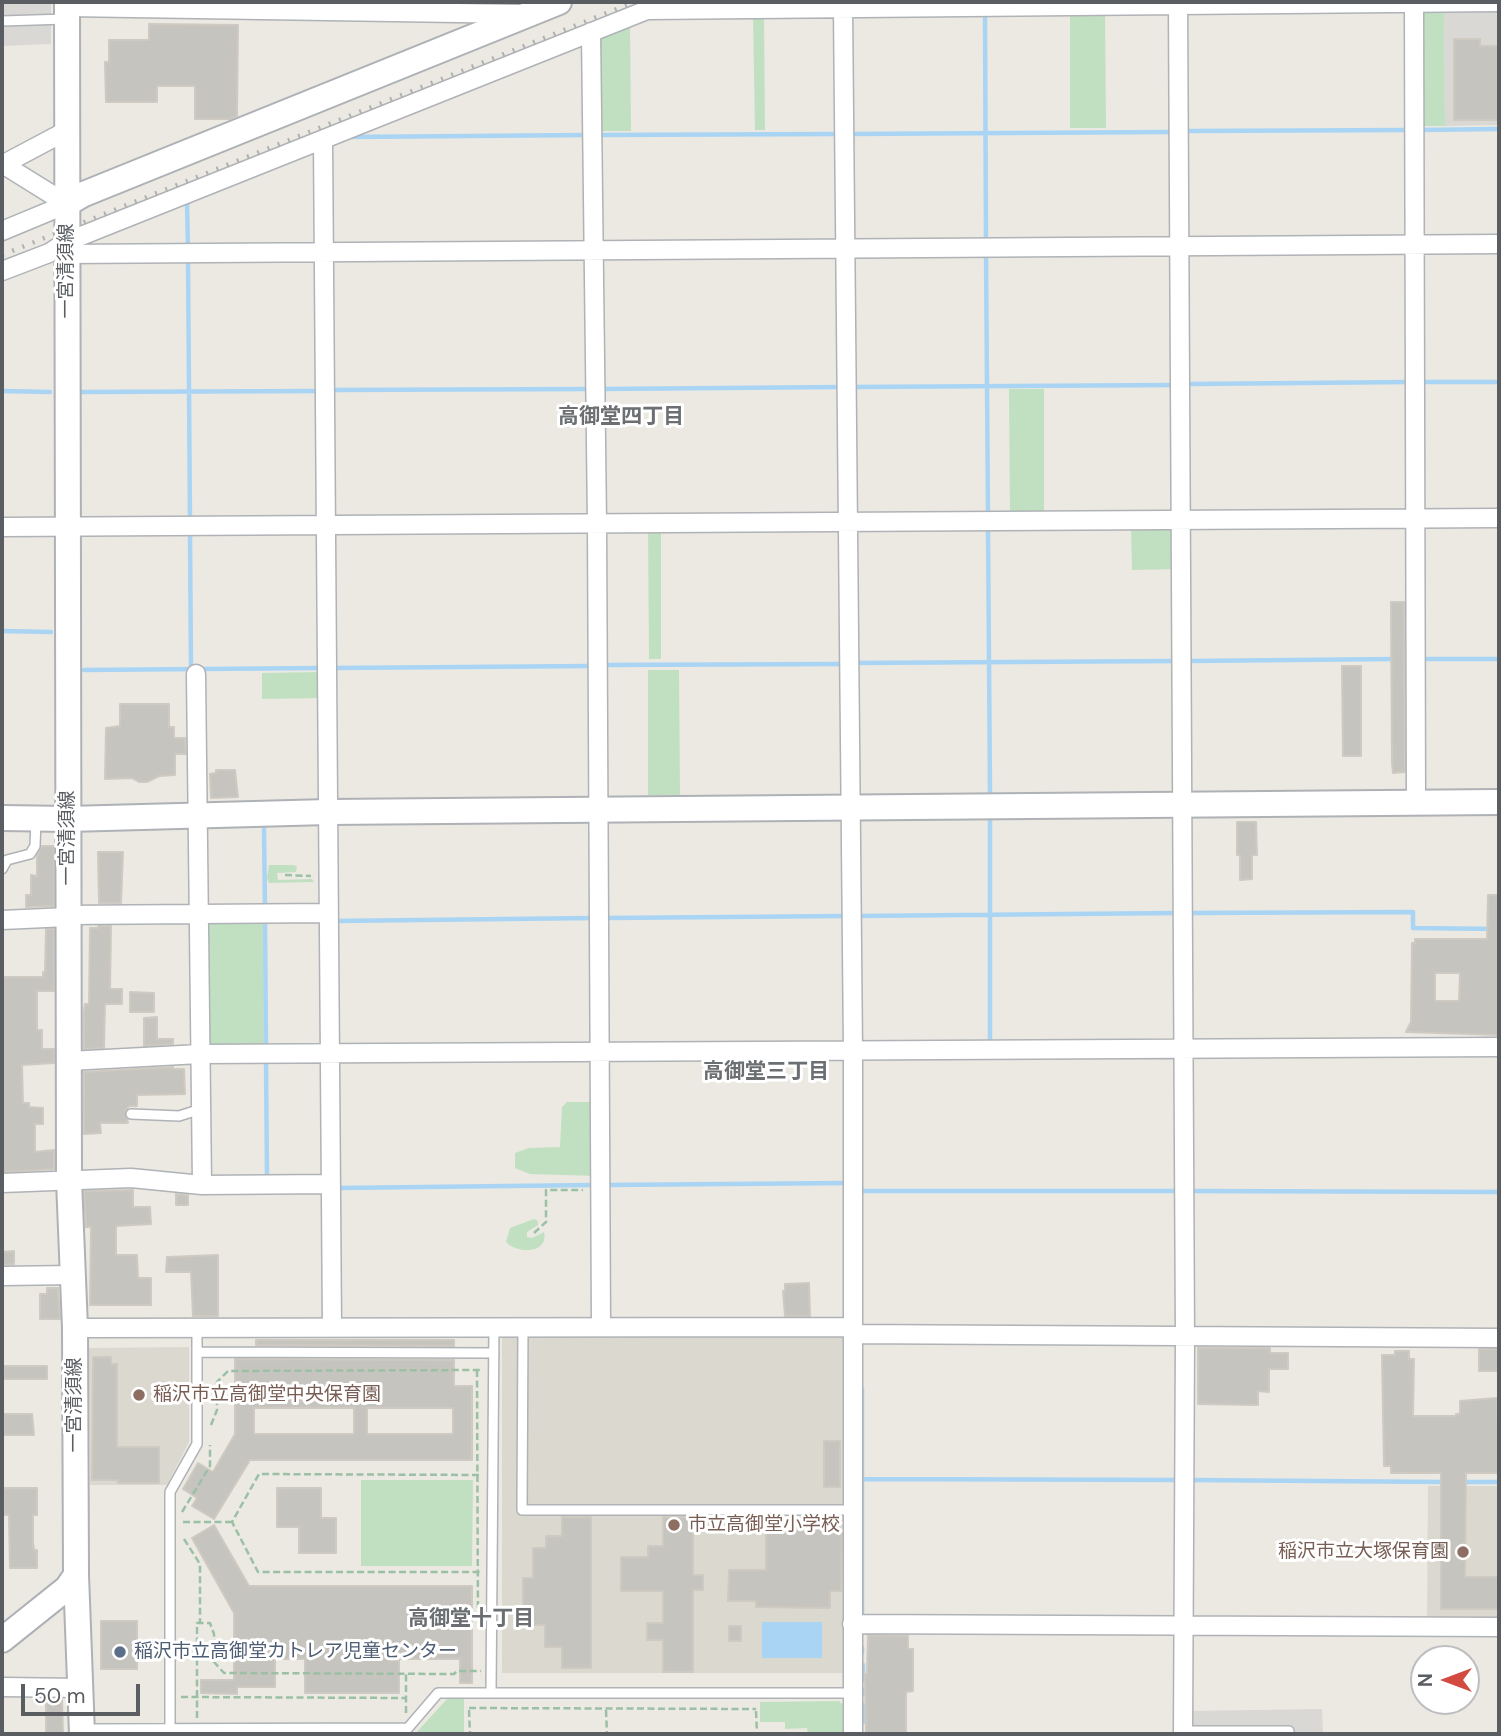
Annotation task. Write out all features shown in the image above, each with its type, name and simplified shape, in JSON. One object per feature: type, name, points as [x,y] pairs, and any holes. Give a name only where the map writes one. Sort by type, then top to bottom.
[{"type":"street","points":[[2,231],[67,204],[83,194],[559,2]]},
{"type":"street","points":[[2,271],[66,248],[323,140],[647,10],[1499,2]]},
{"type":"street","points":[[1414,3],[1416,803]]},
{"type":"street","points":[[1178,4],[1185,1336],[1183,1733]]},
{"type":"street","points":[[67,10],[437,6],[531,14]]},
{"type":"street","points":[[843,9],[853,1051],[853,1734]]},
{"type":"street","name":"一宮清須線","points":[[67,10],[69,1180],[75,1328],[76,1574],[82,1731]]},
{"type":"street","points":[[591,32],[597,524],[601,1327]]},
{"type":"street","points":[[3,165],[68,130]]},
{"type":"street","points":[[323,140],[332,1328]]},
{"type":"street","points":[[3,165],[67,204]]},
{"type":"street","points":[[66,248],[324,252],[1499,244]]},
{"type":"street","points":[[2,527],[1499,518]]},
{"type":"street","points":[[196,674],[202,1185]]},
{"type":"street","points":[[2,818],[68,819],[328,812],[1499,802]]},
{"type":"street","points":[[2,920],[68,916],[329,913]]},
{"type":"street","points":[[69,1061],[200,1054],[1499,1047]]},
{"type":"street","points":[[2,1183],[131,1178],[202,1185],[331,1184]]},
{"type":"street","points":[[2,1276],[73,1275]]},
{"type":"street","points":[[75,1328],[601,1327],[1499,1338]]},
{"type":"street","points":[[2,1640],[67,1588],[76,1574]]},
{"type":"street","points":[[852,1624],[1499,1627]]},
{"type":"street","points":[[2,1688],[80,1688]]},
{"type":"lane","points":[[2,21],[67,10]]},
{"type":"lane","points":[[2,869],[7,860],[30,854],[35,846],[36,819]]},
{"type":"lane","points":[[131,1114],[179,1116],[201,1109]]},
{"type":"lane","points":[[491,1693],[494,1327]]},
{"type":"lane","points":[[523,1327],[522,1510],[853,1510]]},
{"type":"lane","points":[[170,1728],[173,1522],[170,1492],[197,1444],[197,1328]]},
{"type":"lane","points":[[197,1352],[494,1353]]},
{"type":"lane","points":[[82,1731],[170,1728],[408,1728],[438,1693],[853,1693]]},
{"type":"lane","points":[[1183,1733],[1289,1731]]},
{"type":"path","points":[[285,875],[329,877]]},
{"type":"path","points":[[534,1233],[546,1222],[546,1191],[600,1190]]},
{"type":"path","points":[[477,1370],[478,1634]]},
{"type":"path","points":[[210,1427],[217,1410],[217,1382],[228,1371],[494,1370]]},
{"type":"path","points":[[173,1522],[210,1466],[210,1440]]},
{"type":"path","points":[[232,1522],[259,1474],[493,1475]]},
{"type":"path","points":[[173,1522],[232,1522]]},
{"type":"path","points":[[173,1522],[200,1564],[197,1728]]},
{"type":"path","points":[[232,1522],[258,1572],[492,1572]]},
{"type":"path","points":[[200,1623],[210,1623],[214,1634],[214,1662],[224,1673],[406,1674],[492,1671]]},
{"type":"path","points":[[406,1674],[406,1728]]},
{"type":"path","points":[[469,1693],[470,1734]]},
{"type":"path","points":[[606,1693],[607,1734]]},
{"type":"path","points":[[757,1693],[757,1734]]},
{"type":"path","points":[[170,1697],[406,1698]]},
{"type":"path","points":[[469,1708],[757,1709]]},
{"type":"shaded area","points":[[51,2],[51,44],[2,46],[2,3]]},
{"type":"shaded area","points":[[1444,9],[1499,9],[1499,125],[1445,126]]},
{"type":"shaded area","name":"市立高御堂小学校","points":[[502,1332],[846,1332],[845,1673],[502,1673]]},
{"type":"shaded area","name":"稲沢市立高御堂中央保育園","points":[[189,1347],[189,1442],[167,1485],[90,1485],[89,1348]]},
{"type":"shaded area","name":"稲沢市立大塚保育園","points":[[1428,1486],[1499,1486],[1499,1619],[1427,1619]]},
{"type":"shaded area","points":[[1322,1709],[1323,1734],[1188,1734],[1189,1711]]},
{"type":"green space","points":[[1420,8],[1444,8],[1445,126],[1416,126]]},
{"type":"green space","points":[[1070,12],[1105,12],[1106,128],[1070,128]]},
{"type":"green space","points":[[753,14],[764,14],[765,130],[755,130]]},
{"type":"green space","points":[[630,22],[631,131],[598,131],[597,35]]},
{"type":"green space","points":[[1009,389],[1044,389],[1044,517],[1010,517]]},
{"type":"green space","points":[[1170,524],[1176,531],[1176,569],[1132,570],[1131,525]]},
{"type":"green space","points":[[648,528],[661,528],[661,659],[649,659]]},
{"type":"green space","points":[[648,670],[679,670],[680,795],[648,795]]},
{"type":"green space","points":[[322,672],[323,698],[262,699],[262,673]]},
{"type":"green space","points":[[269,865],[297,867],[296,872],[277,873],[278,880],[312,879],[314,882],[269,883]]},
{"type":"green space","points":[[204,923],[263,923],[264,1051],[209,1051]]},
{"type":"green space","points":[[567,1102],[597,1102],[598,1176],[530,1174],[515,1168],[515,1153],[529,1148],[560,1147],[562,1107]]},
{"type":"green space","points":[[534,1219],[538,1221],[538,1225],[527,1232],[527,1237],[532,1238],[544,1232],[542,1245],[524,1250],[506,1242],[510,1228]]},
{"type":"green space","points":[[361,1480],[473,1480],[472,1566],[361,1566]]},
{"type":"green space","points":[[447,1699],[464,1699],[464,1734],[415,1734]]},
{"type":"green space","points":[[839,1701],[846,1708],[846,1734],[808,1734],[807,1728],[785,1729],[785,1722],[760,1722],[760,1702]]},
{"type":"water","points":[[762,1622],[822,1622],[822,1658],[762,1658]]},
{"type":"building","points":[[149,24],[238,25],[237,116],[230,119],[195,119],[195,86],[157,86],[157,102],[106,102],[105,62],[109,62],[109,40],[149,40]]},
{"type":"building","points":[[1454,39],[1480,39],[1480,46],[1499,46],[1499,120],[1454,120]]},
{"type":"building","points":[[1391,602],[1404,602],[1405,772],[1393,773],[1392,763]]},
{"type":"building","points":[[1342,666],[1361,666],[1361,756],[1343,756]]},
{"type":"building","points":[[120,704],[169,704],[169,727],[174,727],[174,738],[185,738],[186,754],[175,754],[175,775],[159,776],[147,782],[132,778],[105,779],[106,728],[120,726]]},
{"type":"building","points":[[216,770],[235,770],[238,797],[211,798],[210,774],[216,773]]},
{"type":"building","points":[[1237,822],[1256,822],[1257,855],[1252,855],[1252,879],[1240,880]]},
{"type":"building","points":[[42,846],[54,846],[54,906],[26,907],[26,895],[31,895],[31,875],[37,876],[37,856]]},
{"type":"building","points":[[98,852],[123,852],[121,903],[99,903]]},
{"type":"building","points":[[1488,895],[1499,895],[1499,1035],[1406,1032],[1411,1022],[1412,943],[1415,943],[1415,939],[1487,939]],"holes":[[[1435,973],[1460,973],[1459,1001],[1435,1001]]]},
{"type":"building","points":[[111,926],[110,989],[122,989],[122,1004],[105,1004],[104,1048],[84,1049],[84,1011],[85,1004],[89,1004],[90,928]]},
{"type":"building","points":[[46,929],[54,929],[54,991],[37,991],[37,1030],[42,1030],[42,1049],[54,1049],[54,1063],[22,1065],[23,1103],[29,1103],[29,1107],[43,1108],[43,1124],[35,1124],[35,1152],[54,1150],[54,1169],[2,1172],[2,977],[43,977]]},
{"type":"building","points":[[130,992],[154,993],[154,1012],[130,1012]]},
{"type":"building","points":[[157,1017],[157,1039],[173,1039],[173,1044],[144,1046],[144,1018]]},
{"type":"building","points":[[173,1067],[184,1069],[185,1094],[137,1095],[137,1106],[129,1106],[125,1111],[128,1123],[100,1123],[101,1133],[84,1134],[84,1072]]},
{"type":"building","points":[[133,1190],[133,1207],[150,1207],[151,1224],[116,1226],[116,1255],[137,1255],[138,1278],[151,1278],[151,1305],[90,1305],[91,1227],[86,1227],[84,1191]]},
{"type":"building","points":[[176,1194],[188,1195],[188,1205],[176,1205]]},
{"type":"building","points":[[14,1251],[14,1264],[2,1265],[2,1252]]},
{"type":"building","points":[[218,1255],[218,1316],[193,1316],[191,1272],[166,1272],[167,1257]]},
{"type":"building","points":[[809,1283],[810,1316],[785,1316],[785,1284]]},
{"type":"building","points":[[47,1288],[58,1288],[60,1319],[40,1319],[40,1294],[47,1294]]},
{"type":"building","points":[[256,1340],[454,1340],[454,1346],[256,1345]]},
{"type":"building","points":[[1198,1348],[1270,1348],[1270,1353],[1288,1353],[1288,1369],[1269,1369],[1269,1392],[1258,1391],[1258,1405],[1198,1404]]},
{"type":"building","points":[[1479,1349],[1499,1349],[1499,1371],[1479,1371]]},
{"type":"building","points":[[1395,1351],[1409,1351],[1409,1359],[1414,1359],[1413,1416],[1456,1416],[1460,1414],[1460,1401],[1497,1398],[1499,1473],[1466,1473],[1465,1577],[1499,1577],[1499,1609],[1441,1609],[1441,1473],[1391,1473],[1391,1466],[1384,1466],[1382,1355],[1395,1355]]},
{"type":"building","points":[[93,1357],[111,1357],[111,1364],[117,1364],[117,1447],[159,1447],[159,1483],[92,1480]]},
{"type":"building","points":[[235,1359],[454,1360],[454,1386],[472,1386],[472,1460],[250,1460],[214,1519],[192,1506],[197,1498],[183,1489],[198,1463],[213,1472],[235,1434]],"holes":[[[254,1408],[354,1408],[354,1434],[254,1434]],[[367,1408],[453,1408],[453,1434],[367,1434]]]},
{"type":"building","points":[[4,1366],[47,1366],[47,1379],[4,1379]]},
{"type":"building","points":[[4,1414],[32,1414],[34,1435],[4,1435]]},
{"type":"building","points":[[824,1441],[840,1441],[840,1487],[824,1487]]},
{"type":"building","points":[[4,1488],[37,1488],[33,1543],[34,1550],[37,1550],[37,1568],[10,1568],[9,1515],[4,1515]]},
{"type":"building","points":[[277,1488],[321,1488],[321,1518],[336,1518],[336,1553],[299,1553],[299,1527],[277,1527]]},
{"type":"building","points":[[562,1517],[591,1517],[591,1668],[562,1668],[562,1647],[545,1647],[545,1625],[527,1625],[527,1615],[523,1615],[523,1578],[533,1578],[533,1548],[546,1548],[546,1536],[562,1536]]},
{"type":"building","points":[[663,1517],[693,1517],[693,1575],[703,1575],[703,1590],[693,1590],[693,1672],[663,1672],[663,1640],[647,1640],[647,1623],[663,1623],[663,1591],[621,1591],[621,1557],[648,1557],[648,1546],[663,1546]]},
{"type":"building","points":[[830,1518],[830,1531],[842,1531],[841,1591],[830,1591],[830,1608],[756,1607],[756,1601],[728,1601],[729,1570],[766,1570],[766,1528],[770,1528],[770,1519]]},
{"type":"building","points":[[214,1525],[249,1586],[472,1586],[472,1683],[460,1683],[460,1659],[399,1659],[399,1693],[305,1693],[305,1659],[275,1659],[275,1687],[237,1687],[237,1694],[201,1693],[201,1680],[234,1680],[234,1613],[192,1538]]},
{"type":"building","points":[[101,1621],[137,1621],[137,1669],[101,1669]]},
{"type":"building","points":[[729,1626],[741,1626],[741,1641],[729,1641]]},
{"type":"building","points":[[868,1635],[908,1636],[908,1649],[913,1649],[913,1691],[906,1692],[904,1734],[866,1734],[865,1674]]},
{"type":"building","points":[[46,1700],[62,1700],[63,1734],[46,1734]]},
{"type":"waterway","points":[[985,13],[986,243]]},
{"type":"waterway","points":[[1418,130],[1499,129]]},
{"type":"waterway","points":[[1186,131],[1408,130]]},
{"type":"waterway","points":[[851,134],[1171,132]]},
{"type":"waterway","points":[[598,135],[839,134]]},
{"type":"waterway","points":[[348,137],[588,135]]},
{"type":"waterway","points":[[187,202],[188,249]]},
{"type":"waterway","points":[[986,253],[988,517]]},
{"type":"waterway","points":[[188,259],[190,521]]},
{"type":"waterway","points":[[1191,384],[1410,382]]},
{"type":"waterway","points":[[1420,382],[1499,382]]},
{"type":"waterway","points":[[853,387],[1174,385]]},
{"type":"waterway","points":[[601,389],[841,387]]},
{"type":"waterway","points":[[331,390],[591,389]]},
{"type":"waterway","points":[[2,391],[50,392]]},
{"type":"waterway","points":[[79,392],[319,391]]},
{"type":"waterway","points":[[988,527],[990,792]]},
{"type":"waterway","points":[[190,533],[191,669]]},
{"type":"waterway","points":[[2,631],[51,632]]},
{"type":"waterway","points":[[1190,661],[1396,659]]},
{"type":"waterway","points":[[1422,659],[1499,659]]},
{"type":"waterway","points":[[853,663],[1176,661]]},
{"type":"waterway","points":[[602,665],[843,664]]},
{"type":"waterway","points":[[332,668],[592,666]]},
{"type":"waterway","points":[[84,670],[321,668]]},
{"type":"waterway","points":[[990,821],[990,1044]]},
{"type":"waterway","points":[[264,829],[265,909]]},
{"type":"waterway","points":[[1191,913],[1413,912],[1413,928],[1499,929]]},
{"type":"waterway","points":[[856,916],[1177,913]]},
{"type":"waterway","points":[[605,918],[845,916]]},
{"type":"waterway","points":[[334,921],[594,918]]},
{"type":"waterway","points":[[265,920],[266,1049]]},
{"type":"waterway","points":[[266,1060],[267,1177]]},
{"type":"waterway","points":[[606,1185],[847,1183]]},
{"type":"waterway","points":[[337,1188],[594,1185]]},
{"type":"waterway","points":[[861,1191],[1178,1191]]},
{"type":"waterway","points":[[1192,1191],[1499,1192]]},
{"type":"waterway","points":[[862,1389],[862,1615]]},
{"type":"waterway","points":[[862,1479],[1177,1480]]},
{"type":"waterway","points":[[1190,1480],[1445,1482]]},
{"type":"waterway","points":[[1461,1482],[1499,1482]]},
{"type":"waterway","points":[[862,1648],[862,1653]]},
{"type":"waterway","points":[[863,1665],[863,1680]]},
{"type":"waterway","points":[[863,1705],[863,1722]]},
{"type":"railway","points":[[2,255],[634,2]]},
{"type":"place","name":"稲沢市立高御堂中央保育園","points":[[139,1395]]},
{"type":"place","name":"市立高御堂小学校","points":[[674,1525]]},
{"type":"place","name":"稲沢市立大塚保育園","points":[[1463,1552]]},
{"type":"place","name":"稲沢市立高御堂カトレア児童センター","points":[[120,1652]]},
{"type":"district","name":"高御堂四丁目","points":[[621,417]]},
{"type":"district","name":"高御堂三丁目","points":[[766,1072]]},
{"type":"district","name":"高御堂十丁目","points":[[471,1619]]}]
